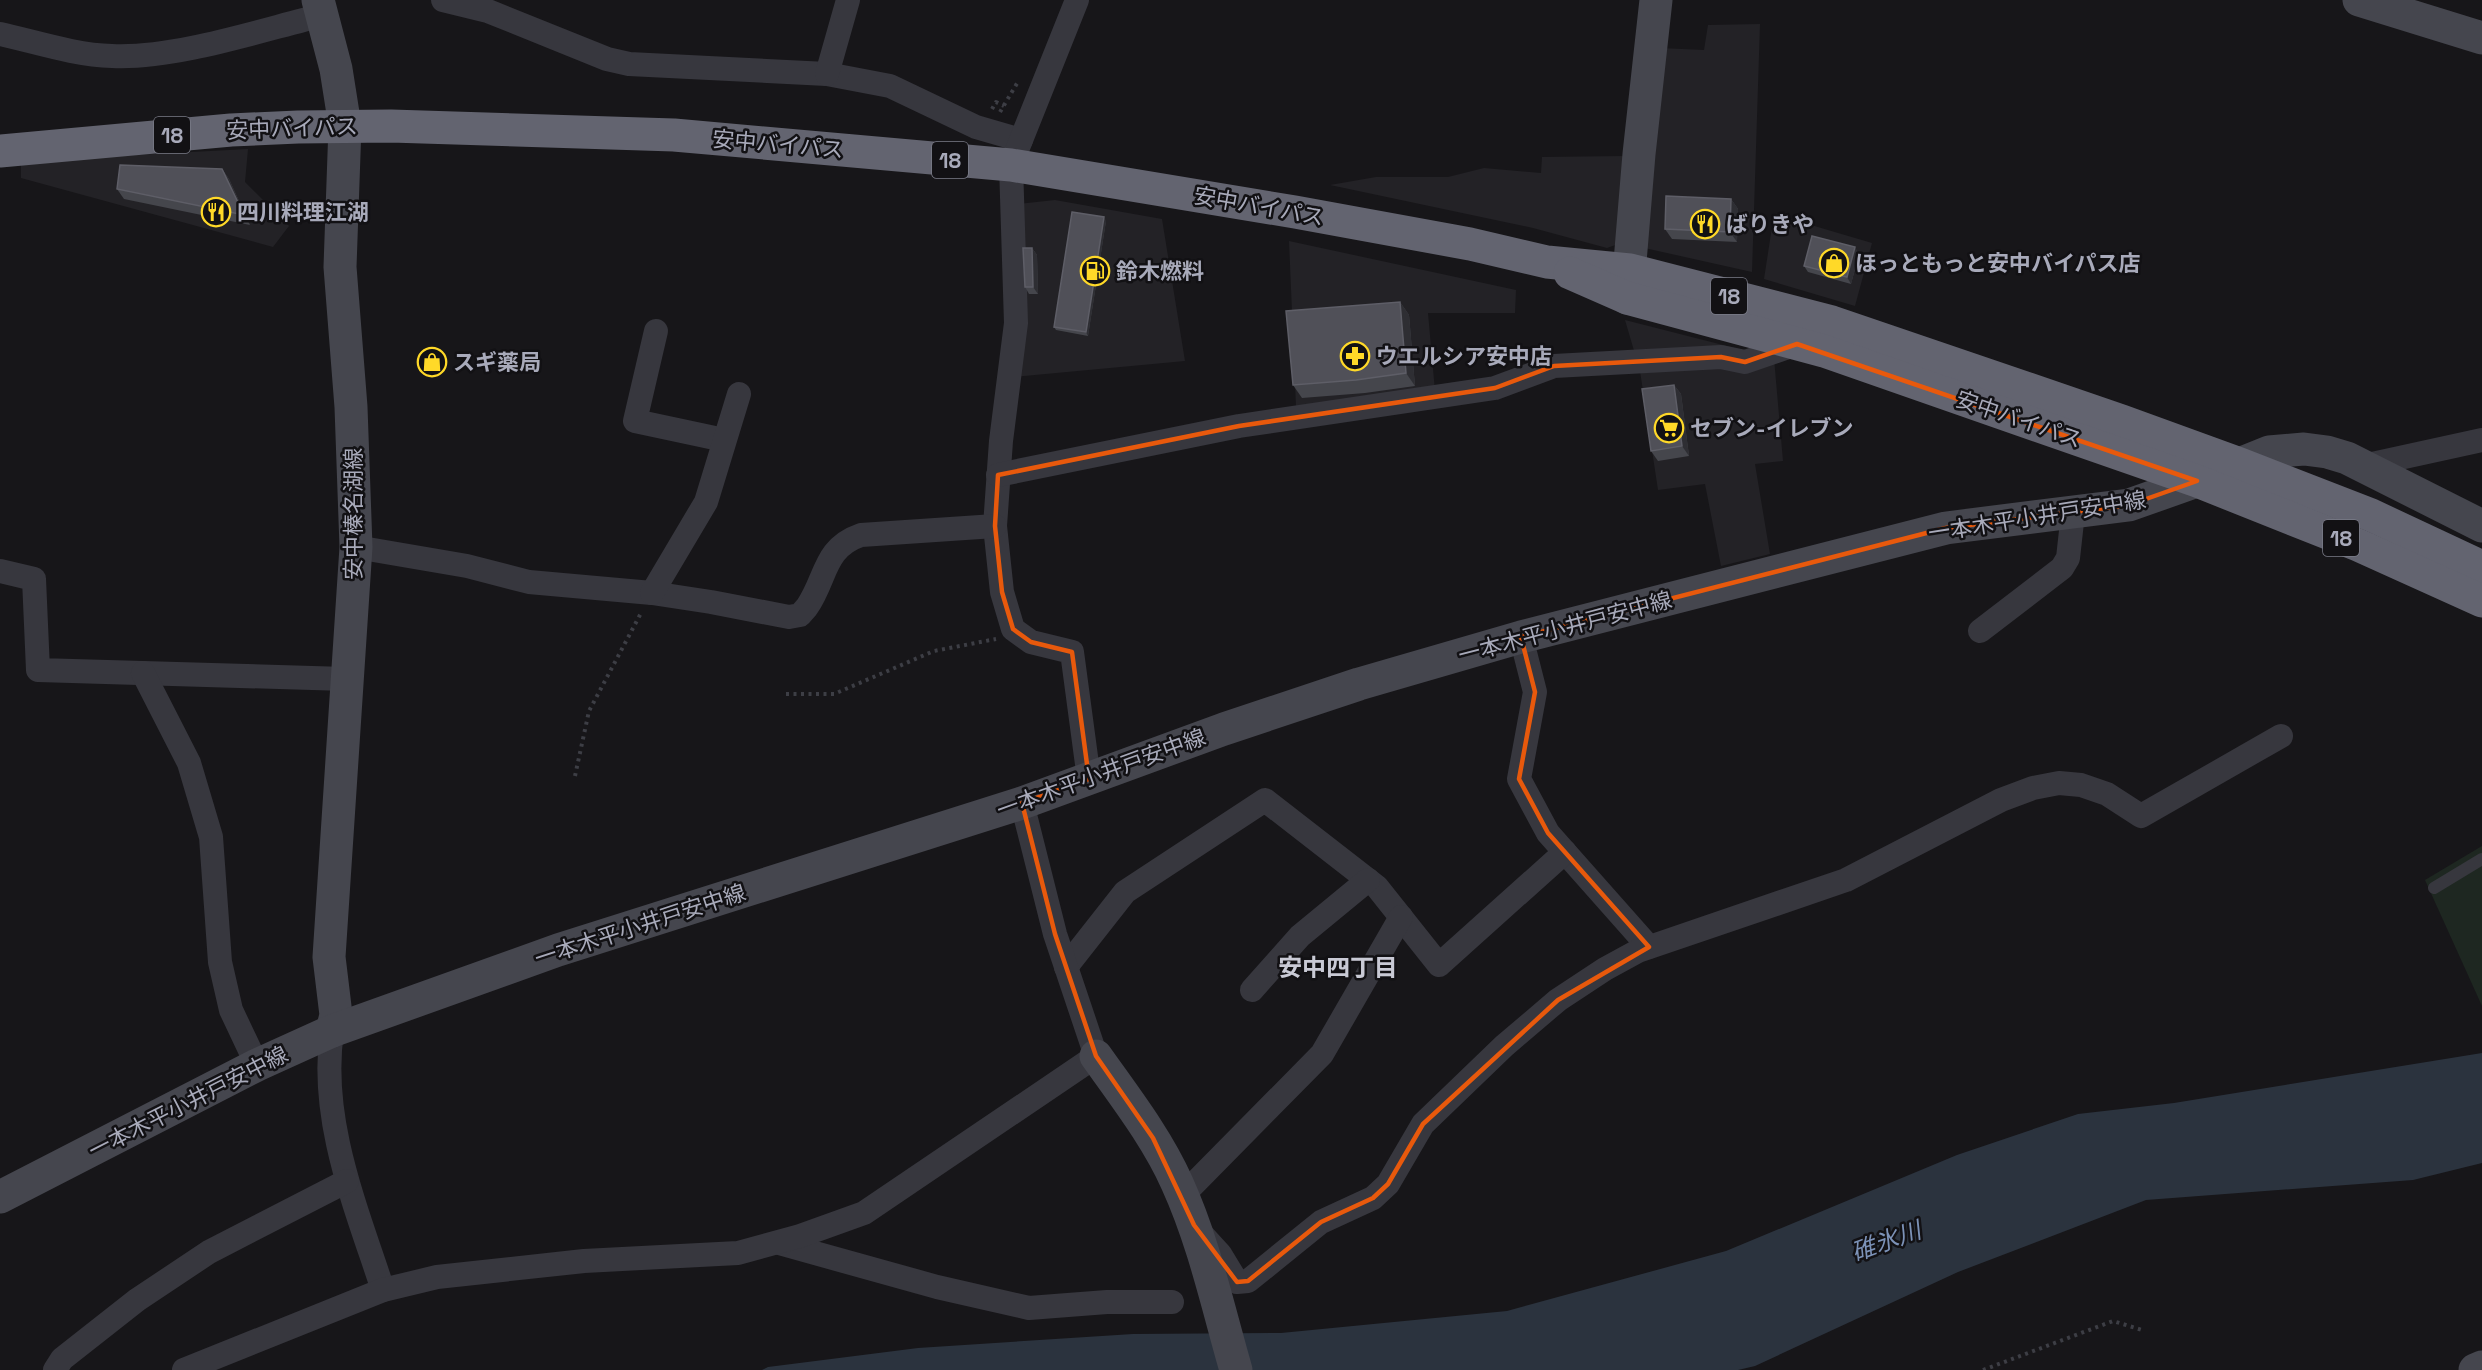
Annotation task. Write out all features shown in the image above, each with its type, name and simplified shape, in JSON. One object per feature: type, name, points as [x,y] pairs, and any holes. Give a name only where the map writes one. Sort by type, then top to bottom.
[{"type":"highway","name":"安中バイパス","points":[[0,151],[231,130],[345,126],[674,135],[1016,153],[1294,212],[1470,244],[1629,284],[1832,322],[2129,423],[2240,464],[2371,515],[2482,567]]},
{"type":"highway","name":"安中バイパス","points":[[1629,284],[2197,481],[2358,545],[2482,601]]},
{"type":"main road","points":[[1629,284],[1639,154],[1656,0]]},
{"type":"main road","points":[[2359,0],[2482,38]]},
{"type":"main road","name":"安中榛名湖線","points":[[320,7],[338,78],[345,126],[340,267],[351,407],[356,547],[329,957],[336,1016],[332,1031]]},
{"type":"main road","name":"一本木平小井戸安中線","points":[[0,1197],[257,1065],[332,1031],[558,950],[1022,803],[1224,729],[1325,695],[1521,637],[1946,528],[2129,506],[2269,452],[2304,449],[2326,452],[2363,466],[2482,526]]},
{"type":"main road","points":[[1096,1056],[1153,1138],[1188,1210],[1236,1370]]},
{"type":"main road","points":[[2475,1370],[2482,1367]]},
{"type":"street","points":[[443,0],[488,6],[607,59],[629,64],[827,74],[890,86],[976,128],[1016,153]]},
{"type":"street","points":[[827,74],[848,0]]},
{"type":"street","points":[[1077,0],[1016,153],[1016,324],[998,475],[995,526],[1002,592],[1013,629],[1031,642],[1072,652],[1089,779]]},
{"type":"street","points":[[0,34],[91,54],[136,56],[191,48],[320,7]]},
{"type":"street","points":[[656,331],[635,421],[724,440]]},
{"type":"street","points":[[998,475],[1239,426],[1495,388],[1554,366],[1721,357],[1745,362],[1797,344]]},
{"type":"street","points":[[652,593],[706,502],[739,394]]},
{"type":"street","points":[[2363,466],[2482,440]]},
{"type":"street","points":[[1980,631],[2062,568],[2068,558],[2073,513]]},
{"type":"street","points":[[356,547],[467,566],[529,582],[652,593],[789,617],[800,615],[807,607],[836,548],[848,540],[861,535],[995,526]]},
{"type":"street","points":[[0,572],[34,579],[38,670],[346,679]]},
{"type":"street","points":[[1521,637],[1535,692],[1519,779],[1548,833],[1649,947]]},
{"type":"street","points":[[143,673],[189,764],[211,837],[220,962],[231,1010],[257,1065]]},
{"type":"street","points":[[1401,917],[1322,1054],[1188,1210],[1237,1282],[1248,1281],[1322,1222],[1372,1198],[1388,1184],[1423,1124],[1504,1046],[1558,1000],[1605,969],[1649,947],[1790,901],[1846,880],[2001,800],[2033,788],[2059,783],[2081,785],[2108,794],[2141,816],[2281,736]]},
{"type":"street","points":[[1066,967],[1125,892],[1265,800],[1377,887],[1439,965],[1564,852]]},
{"type":"street","points":[[184,1370],[383,1290],[437,1277],[584,1261],[738,1253],[779,1243],[864,1213],[1096,1056],[1055,933],[1022,803]]},
{"type":"street","points":[[1252,990],[1300,936],[1368,880]]},
{"type":"street","points":[[332,1031],[328,1055],[331,1110],[347,1181],[383,1290]]},
{"type":"street","points":[[55,1370],[63,1359],[137,1300],[209,1252],[347,1181]]},
{"type":"street","points":[[779,1243],[937,1287],[1029,1308],[1107,1302],[1172,1302]]},
{"type":"lane","points":[[2434,888],[2482,860]]},
{"type":"path","points":[[996,102],[1004,106]]},
{"type":"path","points":[[575,776],[589,711],[652,593]]},
{"type":"path","points":[[786,694],[834,694],[934,651],[1021,635]]},
{"type":"path","points":[[1983,1370],[2113,1321],[2142,1330]]},
{"type":"highlighted area","points":[[1797,344],[2197,481],[2129,505],[1946,528],[1521,637],[1535,692],[1519,779],[1548,833],[1649,947],[1558,1000],[1423,1124],[1388,1184],[1373,1198],[1321,1222],[1248,1281],[1237,1282],[1194,1225],[1153,1138],[1096,1056],[1055,934],[1022,803],[1089,779],[1072,652],[1031,642],[1013,629],[1002,592],[995,526],[998,475],[1239,426],[1495,388],[1554,366],[1721,357],[1745,362]]},
{"type":"shaded area","points":[[1760,24],[1752,272],[1640,247],[1660,48],[1704,50],[1708,25]]},
{"type":"shaded area","points":[[248,149],[245,182],[289,226],[273,247],[21,178],[21,161]]},
{"type":"shaded area","points":[[1625,156],[1618,244],[1607,248],[1533,228],[1330,185],[1376,177],[1448,177],[1484,168],[1541,173],[1542,157]]},
{"type":"shaded area","name":"鈴木燃料","points":[[1055,200],[1162,219],[1185,361],[1012,377],[1018,204]]},
{"type":"shaded area","points":[[1774,214],[1872,243],[1855,306],[1764,279]]},
{"type":"shaded area","points":[[1289,241],[1516,290],[1515,313],[1428,313],[1435,391],[1296,407]]},
{"type":"shaded area","points":[[1625,320],[1774,358],[1783,461],[1755,464],[1770,554],[1721,566],[1705,484],[1658,490],[1640,371]]},
{"type":"shaded area","points":[[2482,846],[2482,1006],[2425,880]]},
{"type":"water","name":"碓氷川","points":[[2482,1053],[2482,1163],[2413,1180],[2146,1200],[1958,1272],[1755,1366],[1738,1370],[762,1370],[768,1367],[918,1348],[1133,1334],[1281,1333],[1507,1311],[1726,1251],[1957,1155],[2078,1114],[2174,1103]]},
{"type":"building","name":"四川料理江湖","points":[[120,165],[222,169],[244,215],[117,189]]},
{"type":"building","name":"ばりきや","points":[[1666,196],[1731,199],[1730,232],[1665,229]]},
{"type":"building","points":[[1072,212],[1104,217],[1086,332],[1054,327]]},
{"type":"building","name":"ほっともっと安中バイパス店","points":[[1812,236],[1855,247],[1847,277],[1804,266]]},
{"type":"building","points":[[1023,248],[1032,248],[1033,287],[1025,287]]},
{"type":"building","name":"ウエルシア安中店","points":[[1400,302],[1406,373],[1293,385],[1286,311]]},
{"type":"building","name":"セブン-イレブン","points":[[1674,385],[1682,446],[1651,451],[1642,389]]},
{"type":"place","name":"四川料理江湖","points":[[216,212]]},
{"type":"place","name":"ばりきや","points":[[1705,224]]},
{"type":"place","name":"ほっともっと安中バイパス店","points":[[1834,263]]},
{"type":"place","name":"鈴木燃料","points":[[1095,271]]},
{"type":"place","name":"ウエルシア安中店","points":[[1355,356]]},
{"type":"place","name":"スギ薬局","points":[[432,362]]},
{"type":"place","name":"セブン-イレブン","points":[[1669,428]]},
{"type":"district","name":"安中四丁目","points":[[1338,967]]}]
